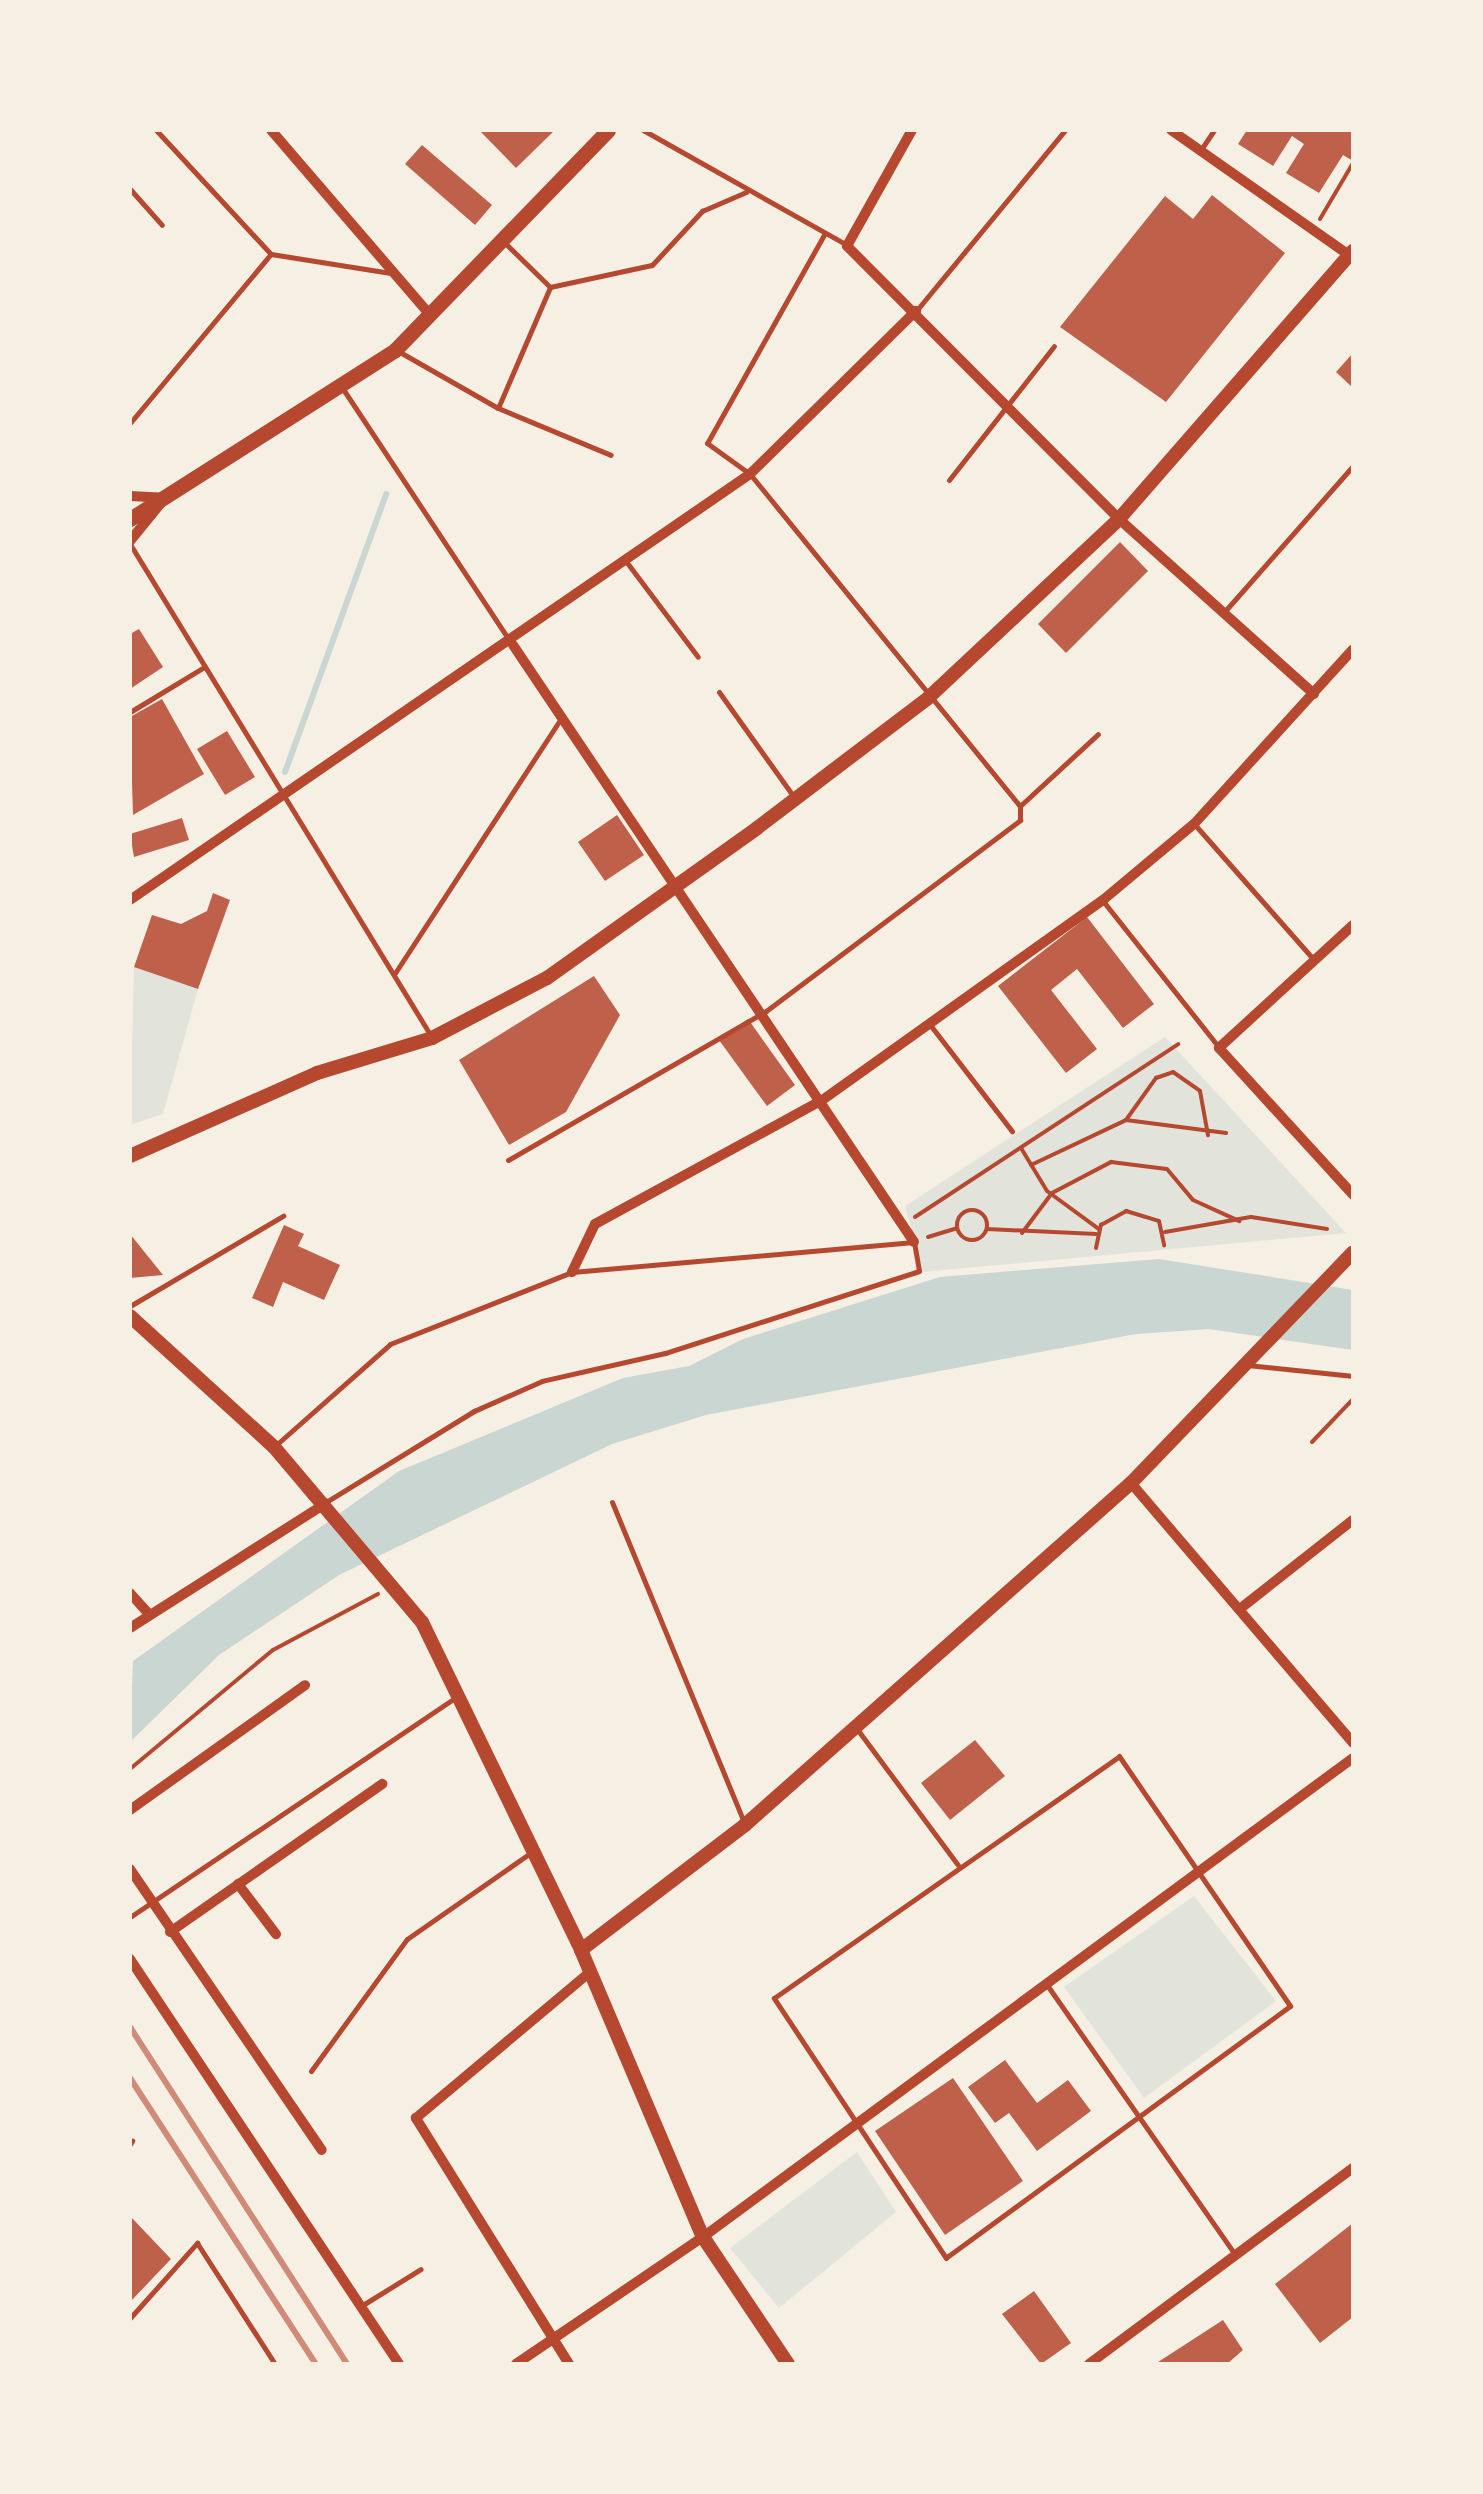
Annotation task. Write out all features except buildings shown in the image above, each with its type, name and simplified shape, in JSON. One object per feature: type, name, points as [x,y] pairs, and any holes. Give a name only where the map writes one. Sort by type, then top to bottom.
[{"type":"main road","points":[[130,519],[396,350],[608,130]]},
{"type":"street","points":[[270,130],[429,314]]},
{"type":"street","points":[[912,130],[848,246],[1120,519],[1314,694]]},
{"type":"street","points":[[130,1156],[316,1072],[432,1038],[547,978],[796,799],[928,698],[1120,519],[1352,255],[1171,130]]},
{"type":"street","points":[[132,895],[513,645],[750,474],[916,310]]},
{"type":"street","points":[[130,496],[165,498]]},
{"type":"street","points":[[130,543],[165,498]]},
{"type":"street","points":[[513,645],[766,1011],[820,1101],[914,1242]]},
{"type":"street","points":[[572,1272],[595,1224],[820,1101],[1102,900],[1194,824],[1353,649]]},
{"type":"street","points":[[1353,925],[1219,1048],[1353,1195]]},
{"type":"street","points":[[581,1950],[745,1825],[1131,1484],[1353,1252]]},
{"type":"street","points":[[130,1316],[274,1447],[396,1585],[462,1692],[581,1950],[703,2238],[788,2364]]},
{"type":"street","points":[[1131,1484],[1353,1743]]},
{"type":"street","points":[[130,1628],[326,1502]]},
{"type":"street","points":[[1241,1608],[1353,1520]]},
{"type":"street","points":[[130,1593],[149,1614]]},
{"type":"street","points":[[130,1810],[305,1685]]},
{"type":"street","points":[[516,2364],[703,2238],[852,2120],[1200,1874],[1353,1758]]},
{"type":"street","points":[[170,1932],[382,1784]]},
{"type":"street","points":[[130,1869],[322,2150]]},
{"type":"street","points":[[238,1884],[276,1934]]},
{"type":"street","points":[[130,1959],[400,2364]]},
{"type":"street","points":[[569,2364],[416,2118],[589,1972]]},
{"type":"street","points":[[1089,2364],[1353,2168]]},
{"type":"lane","points":[[156,130],[271,254],[394,274]]},
{"type":"lane","points":[[642,130],[848,246]]},
{"type":"lane","points":[[916,310],[1065,130]]},
{"type":"lane","points":[[1201,150],[1214,130]]},
{"type":"lane","points":[[130,189],[162,224]]},
{"type":"lane","points":[[550,288],[652,264],[702,212],[746,192]]},
{"type":"lane","points":[[508,1160],[766,1011],[832,955],[1020,820],[1020,806],[928,698],[750,474],[708,443],[825,234]]},
{"type":"lane","points":[[502,240],[550,288]]},
{"type":"lane","points":[[130,423],[271,254]]},
{"type":"lane","points":[[498,408],[550,288]]},
{"type":"lane","points":[[949,480],[1004,402],[1054,346]]},
{"type":"lane","points":[[396,350],[498,408],[611,455]]},
{"type":"lane","points":[[341,386],[513,645]]},
{"type":"lane","points":[[1223,614],[1353,466]]},
{"type":"lane","points":[[130,543],[432,1038]]},
{"type":"lane","points":[[628,564],[698,656]]},
{"type":"lane","points":[[130,712],[205,666]]},
{"type":"lane","points":[[719,692],[796,799]]},
{"type":"lane","points":[[395,973],[561,718]]},
{"type":"lane","points":[[1020,806],[1098,734]]},
{"type":"lane","points":[[1194,824],[1314,960]]},
{"type":"lane","points":[[1102,900],[1219,1048]]},
{"type":"lane","points":[[930,1023],[1012,1131]]},
{"type":"lane","points":[[130,1306],[283,1216]]},
{"type":"lane","points":[[274,1447],[390,1344],[572,1272],[914,1242],[919,1271],[665,1353],[542,1381],[326,1502]]},
{"type":"lane","points":[[1242,1365],[1353,1376]]},
{"type":"lane","points":[[612,1502],[745,1825]]},
{"type":"lane","points":[[130,1917],[462,1692]]},
{"type":"lane","points":[[856,1727],[958,1866]]},
{"type":"lane","points":[[1119,1756],[1200,1874],[1290,2006],[1143,2120],[946,2258],[774,1998],[1119,1756]]},
{"type":"lane","points":[[311,2071],[408,1939],[535,1850]]},
{"type":"lane","points":[[1045,1983],[1234,2253]]},
{"type":"lane","points":[[130,2318],[198,2243],[274,2364]]},
{"type":"lane","points":[[361,2306],[422,2268]]},
{"type":"lane","points":[[1104,2353],[1112,2364]]},
{"type":"path","points":[[1313,230],[1353,163]]},
{"type":"path","points":[[903,1225],[1178,1044]]},
{"type":"path","points":[[1030,1165],[1126,1120],[1156,1078],[1173,1072],[1200,1091],[1208,1135]]},
{"type":"path","points":[[1126,1120],[1208,1135],[1226,1133]]},
{"type":"path","points":[[1012,1131],[1030,1165],[1052,1194],[1097,1232]]},
{"type":"path","points":[[1022,1234],[1052,1194],[1090,1167],[1128,1162],[1167,1169],[1193,1200],[1239,1221]]},
{"type":"path","points":[[914,1242],[957,1228],[970,1209],[987,1228],[1022,1234],[1097,1232],[1136,1212],[1165,1232],[1239,1221],[1327,1230]]},
{"type":"path","points":[[957,1228],[972,1240],[987,1228]]},
{"type":"path","points":[[1096,1248],[1097,1232]]},
{"type":"path","points":[[1164,1245],[1165,1232]]},
{"type":"path","points":[[1312,1442],[1353,1398]]},
{"type":"path","points":[[130,1769],[273,1650],[396,1585]]},
{"type":"shaded area","points":[[134,967],[198,989],[163,1114],[130,1125]]},
{"type":"shaded area","points":[[1165,1037],[1346,1233],[923,1272],[905,1206]]},
{"type":"shaded area","points":[[1159,1259],[1353,1290],[1353,1350],[1209,1329],[1136,1334],[706,1415],[612,1444],[339,1575],[219,1655],[130,1742],[133,1661],[399,1471],[623,1378],[689,1366],[743,1339],[940,1277]]},
{"type":"shaded area","points":[[1194,1896],[1276,2001],[1144,2098],[1064,1987]]},
{"type":"shaded area","points":[[857,2152],[896,2212],[779,2308],[730,2248]]},
{"type":"waterway","points":[[285,772],[386,494]]},
{"type":"railway","points":[[130,2027],[347,2364]]},
{"type":"railway","points":[[130,2078],[316,2364]]}]
